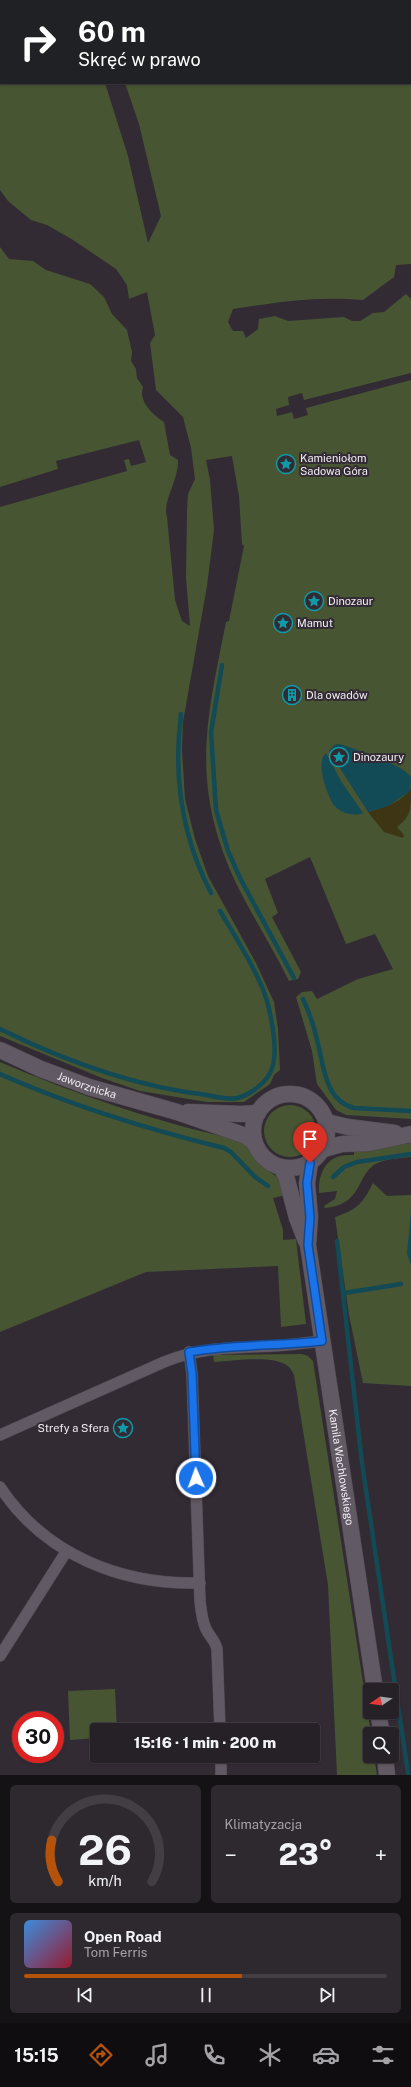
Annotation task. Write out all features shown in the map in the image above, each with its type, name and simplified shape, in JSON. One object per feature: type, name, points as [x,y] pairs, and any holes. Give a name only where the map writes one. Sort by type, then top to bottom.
[{"type":"street","name":"Jaworznicka","points":[[0,1050],[41,1069],[89,1087],[177,1112],[246,1136],[254,1142]]},
{"type":"street","points":[[293,1094],[306,1096],[323,1112],[327,1122],[327,1139],[324,1149],[316,1159],[310,1163],[294,1169],[281,1167],[266,1159],[258,1150],[254,1142],[254,1123],[258,1112],[264,1104],[274,1097],[293,1094]]},
{"type":"street","name":"Jaworznicka","points":[[177,1112],[241,1114],[258,1112]]},
{"type":"street","points":[[327,1122],[348,1127],[407,1135]]},
{"type":"street","points":[[324,1149],[342,1144],[369,1143],[407,1135]]},
{"type":"street","name":"Kamila Wachlowskiego","points":[[310,1163],[307,1183],[310,1217],[308,1245],[374,1683]]},
{"type":"street","name":"Kamila Wachlowskiego","points":[[281,1167],[286,1176],[297,1218],[308,1245]]},
{"type":"street","points":[[0,1435],[189,1352],[205,1349],[281,1346],[322,1341]]},
{"type":"street","points":[[189,1352],[192,1373],[200,1583],[203,1620],[206,1630],[215,1640],[217,1649],[220,1723]]},
{"type":"street","points":[[0,1487],[27,1520],[66,1552],[112,1572],[136,1578],[162,1583],[200,1583]]},
{"type":"street","points":[[0,1656],[66,1552]]},
{"type":"street","points":[[221,1763],[221,1775]]},
{"type":"street","points":[[386,1763],[387,1775]]},
{"type":"green space","points":[[0,84],[105,84],[128,156],[148,243],[161,216],[139,124],[125,84],[411,84],[411,264],[396,265],[394,277],[363,300],[313,299],[233,309],[228,322],[233,331],[243,331],[246,338],[258,329],[259,319],[275,316],[288,321],[344,317],[352,321],[360,321],[373,313],[384,312],[406,294],[411,299],[411,373],[304,400],[302,393],[288,397],[289,405],[276,409],[277,416],[292,412],[294,419],[308,415],[306,408],[411,380],[411,1119],[346,1115],[336,1110],[317,1084],[312,1051],[296,997],[302,992],[312,991],[317,999],[358,979],[393,969],[375,934],[346,944],[310,857],[265,879],[278,913],[272,917],[301,972],[298,979],[289,981],[236,883],[222,848],[212,815],[207,784],[206,753],[208,723],[226,622],[229,621],[244,546],[242,544],[239,496],[232,456],[206,460],[210,480],[214,530],[207,586],[183,722],[182,750],[185,799],[195,839],[208,876],[256,963],[274,1002],[278,1029],[280,1070],[274,1075],[270,1084],[244,1102],[207,1102],[140,1091],[102,1078],[0,1036],[0,507],[127,471],[124,460],[129,459],[131,466],[146,462],[139,440],[56,461],[58,469],[0,487],[0,247],[9,259],[33,261],[46,270],[90,284],[104,297],[112,314],[127,330],[132,352],[131,361],[136,369],[137,378],[143,387],[143,397],[151,412],[164,422],[170,455],[178,460],[178,468],[166,511],[175,600],[182,621],[190,626],[186,578],[187,511],[188,494],[195,479],[191,448],[183,417],[156,390],[150,343],[155,335],[147,292],[129,299],[127,285],[116,269],[73,240],[47,225],[31,220],[8,201],[0,190]]},
{"type":"green space","points":[[0,1062],[59,1086],[120,1108],[182,1126],[244,1141],[260,1165],[277,1177],[286,1195],[273,1198],[283,1230],[283,1240],[296,1239],[306,1324],[281,1327],[278,1266],[146,1272],[0,1332]]},
{"type":"green space","points":[[285,1105],[295,1105],[309,1112],[316,1126],[316,1136],[309,1150],[295,1157],[285,1157],[275,1153],[268,1146],[264,1136],[264,1126],[268,1116],[275,1109]]},
{"type":"green space","points":[[411,1143],[411,1157],[384,1161],[372,1166],[354,1194],[338,1205],[325,1208],[324,1206],[335,1199],[337,1191],[319,1193],[319,1182],[322,1172],[332,1159],[346,1155],[354,1155],[354,1147]]},
{"type":"green space","points":[[373,1183],[387,1196],[411,1195],[411,1386],[363,1383],[349,1315],[335,1217],[349,1212],[358,1205],[366,1196]]},
{"type":"green space","points":[[302,1354],[308,1356],[313,1361],[363,1683],[363,1719],[369,1719],[370,1727],[363,1727],[363,1763],[375,1763],[377,1775],[337,1775],[328,1585],[294,1375],[289,1367],[283,1363],[264,1359],[214,1362],[213,1355]]},
{"type":"green space","points":[[115,1689],[117,1723],[90,1723],[90,1739],[70,1740],[68,1691]]},
{"type":"sand","points":[[411,788],[411,802],[408,816],[397,827],[404,835],[403,838],[384,832],[368,812],[398,801]]},
{"type":"water","points":[[339,744],[399,767],[411,777],[410,791],[388,806],[368,812],[329,751],[334,745]]},
{"type":"water","points":[[326,753],[341,781],[363,813],[355,815],[346,813],[339,810],[333,804],[323,778],[322,763],[323,757]]},
{"type":"water","points":[[411,1211],[411,1265],[407,1254]]},
{"type":"waterway","points":[[222,665],[211,732],[216,810],[228,851],[240,878],[294,978]]},
{"type":"waterway","points":[[181,714],[178,761],[182,806],[193,850],[211,893]]},
{"type":"waterway","points":[[0,1029],[49,1051],[101,1071],[154,1086],[230,1099],[237,1098],[253,1091],[267,1078],[274,1060],[275,1050],[271,1016],[258,977],[220,911]]},
{"type":"waterway","points":[[303,999],[314,1030],[327,1080],[331,1090],[337,1098],[344,1104],[354,1108],[411,1111]]},
{"type":"waterway","points":[[0,1074],[27,1086],[110,1116],[224,1148],[231,1152],[255,1177],[268,1186]]},
{"type":"waterway","points":[[333,1177],[344,1167],[357,1162],[411,1154]]},
{"type":"waterway","points":[[337,1241],[362,1463],[408,1773]]},
{"type":"waterway","points":[[344,1293],[401,1284]]},
{"type":"place","name":"Kamieniołom Sadowa Góra","points":[[286,464]]},
{"type":"place","name":"Dinozaur","points":[[314,601]]},
{"type":"place","name":"Mamut","points":[[283,623]]},
{"type":"place","name":"Dla owadów","points":[[292,695]]},
{"type":"place","name":"Dinozaury","points":[[339,757]]},
{"type":"place","name":"Strefy a Sfera","points":[[123,1428]]},
{"type":"route","points":[[196,1478],[192,1373],[189,1352],[205,1349],[281,1346],[322,1341],[308,1245],[310,1217],[307,1183],[310,1163]]}]
